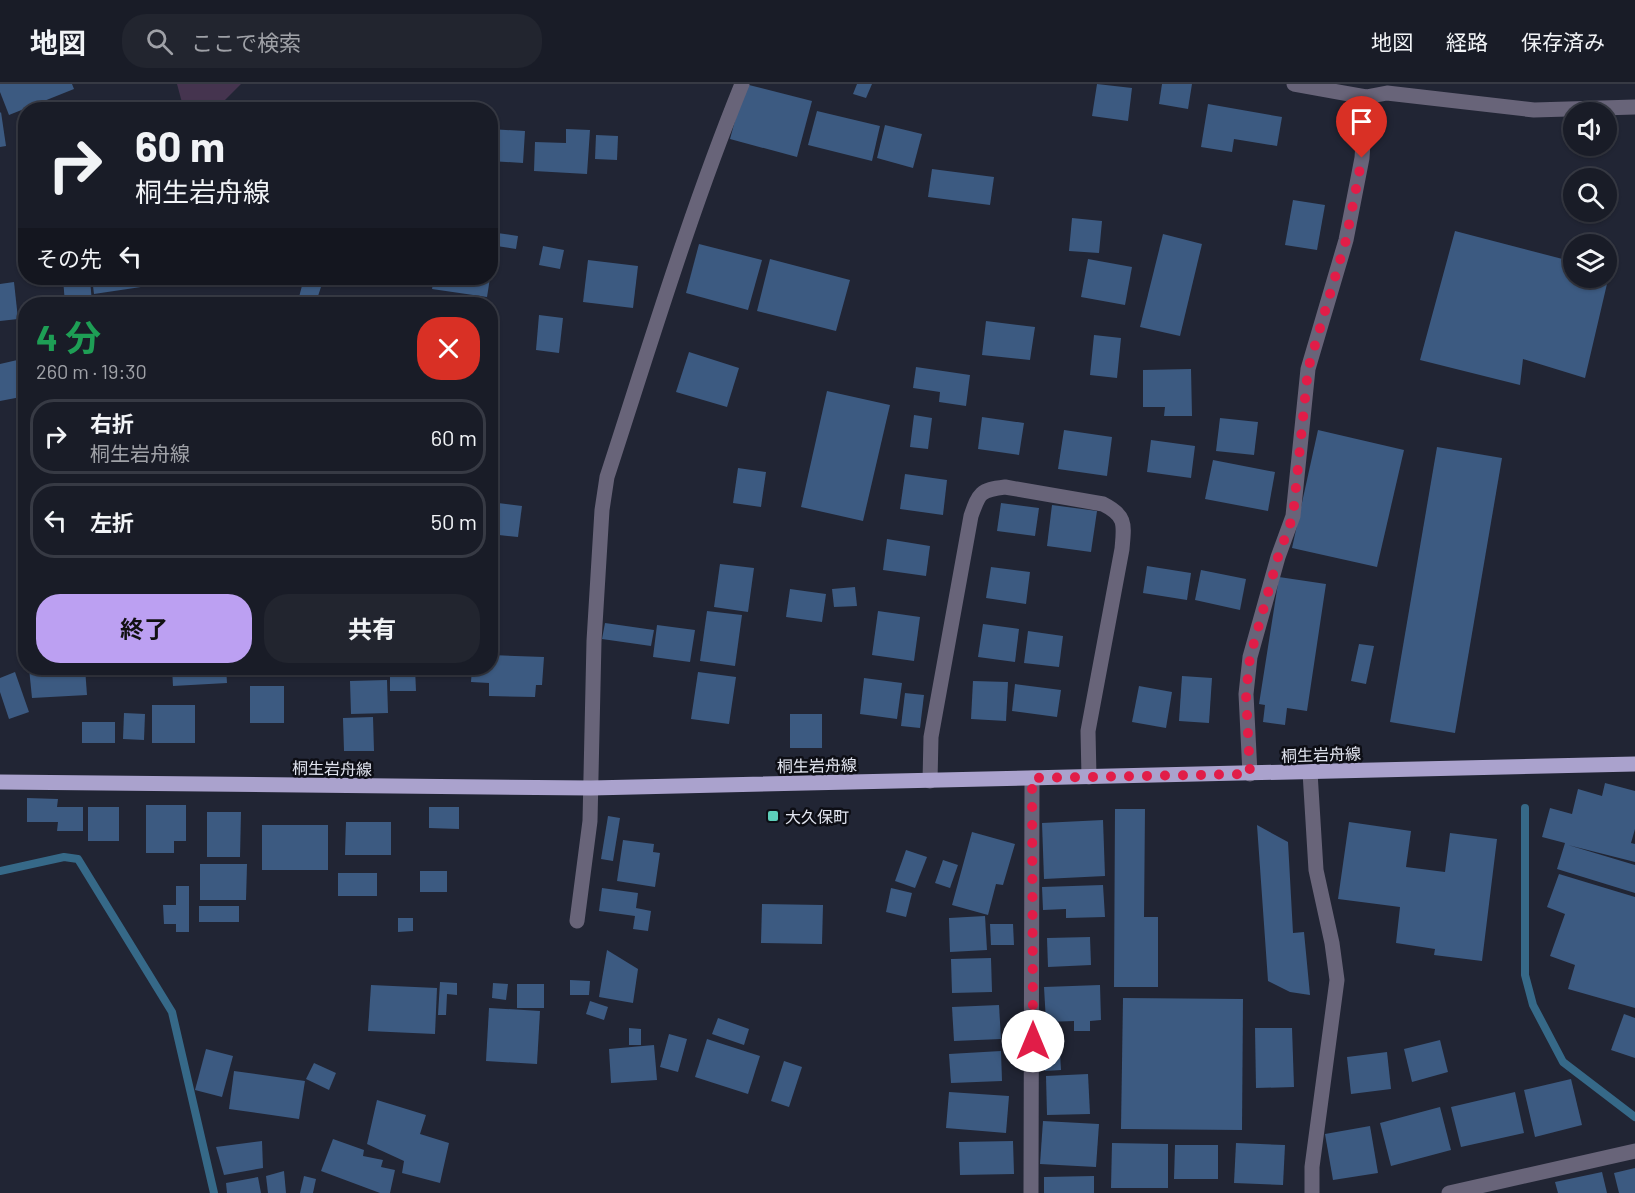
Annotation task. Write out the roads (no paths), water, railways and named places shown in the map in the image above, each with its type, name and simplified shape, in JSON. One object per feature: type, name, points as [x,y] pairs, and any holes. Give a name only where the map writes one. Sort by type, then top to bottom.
[{"type":"main road","name":"桐生岩舟線","points":[[0,782],[591,788],[1635,764]]},
{"type":"street","points":[[577,921],[590,821],[594,641],[602,510],[607,477],[679,258],[724,128],[742,84]]},
{"type":"street","points":[[1294,84],[1366,97],[1387,93],[1534,110],[1635,107]]},
{"type":"street","points":[[1250,774],[1246,694],[1250,657],[1278,557],[1293,516],[1308,369],[1346,240],[1362,158],[1366,97]]},
{"type":"street","points":[[930,781],[931,737],[971,516],[978,496],[991,489],[1005,487],[1103,504],[1116,510],[1124,522],[1122,549],[1088,732],[1089,777]]},
{"type":"street","points":[[1310,772],[1316,870],[1332,944],[1336,980],[1312,1167],[1312,1193]]},
{"type":"street","points":[[1031,1193],[1032,778]]},
{"type":"street","points":[[1449,1193],[1635,1150]]},
{"type":"waterway","points":[[1525,808],[1525,975],[1533,1005],[1563,1062],[1635,1117]]},
{"type":"waterway","points":[[0,871],[64,857],[78,859],[172,1012],[214,1193]]},
{"type":"place","name":"大久保町","points":[[773,816]]}]
